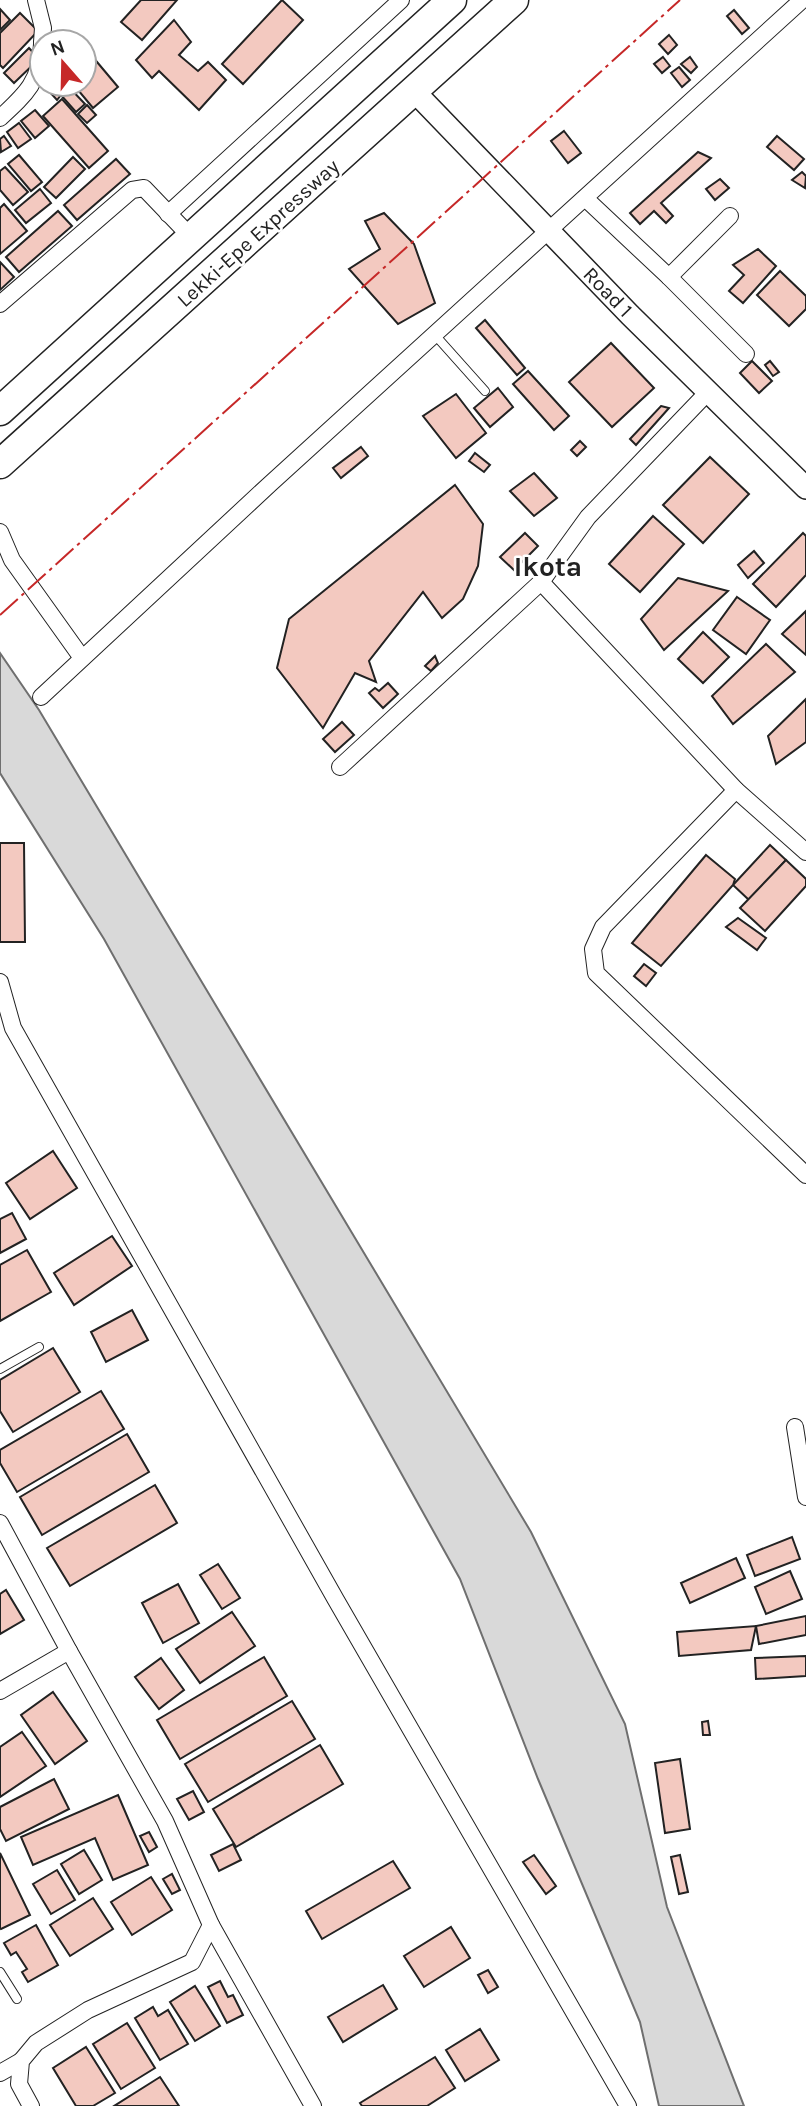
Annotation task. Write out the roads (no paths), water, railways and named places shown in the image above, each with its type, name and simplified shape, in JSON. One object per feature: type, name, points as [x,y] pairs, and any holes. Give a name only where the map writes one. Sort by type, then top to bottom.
[{"type":"highway","name":"Lekki-Epe Expressway","points":[[0,464],[514,0]]},
{"type":"highway","name":"Lekki-Epe Expressway","points":[[0,411],[446,3]]},
{"type":"street","points":[[36,0],[43,28]]},
{"type":"street","points":[[168,214],[401,0]]},
{"type":"street","points":[[41,697],[802,0]]},
{"type":"street","name":"Road 1","points":[[414,91],[630,315],[806,488]]},
{"type":"street","points":[[0,118],[28,92]]},
{"type":"street","points":[[0,304],[132,190],[144,188],[191,237]]},
{"type":"street","points":[[585,198],[746,354]]},
{"type":"street","points":[[669,277],[730,216]]},
{"type":"street","points":[[340,767],[541,582],[588,517],[708,392]]},
{"type":"street","points":[[0,532],[12,560],[82,658]]},
{"type":"street","points":[[541,582],[736,790],[806,852]]},
{"type":"street","points":[[736,790],[603,927],[593,949],[596,973],[806,1175]]},
{"type":"street","points":[[0,982],[13,1028],[336,1600],[628,2106]]},
{"type":"street","points":[[795,1427],[806,1497]]},
{"type":"street","points":[[0,1523],[165,1821],[211,1925],[313,2106]]},
{"type":"street","points":[[0,1691],[69,1651]]},
{"type":"street","points":[[0,2073],[22,2061],[36,2043],[88,2010],[192,1962],[211,1925]]},
{"type":"street","points":[[22,2061],[19,2084],[31,2106]]},
{"type":"lane","points":[[435,335],[485,391]]},
{"type":"lane","points":[[0,1369],[39,1347]]},
{"type":"lane","points":[[0,1972],[17,2000]]},
{"type":"district","name":"Ikota","points":[[548,566]]}]
